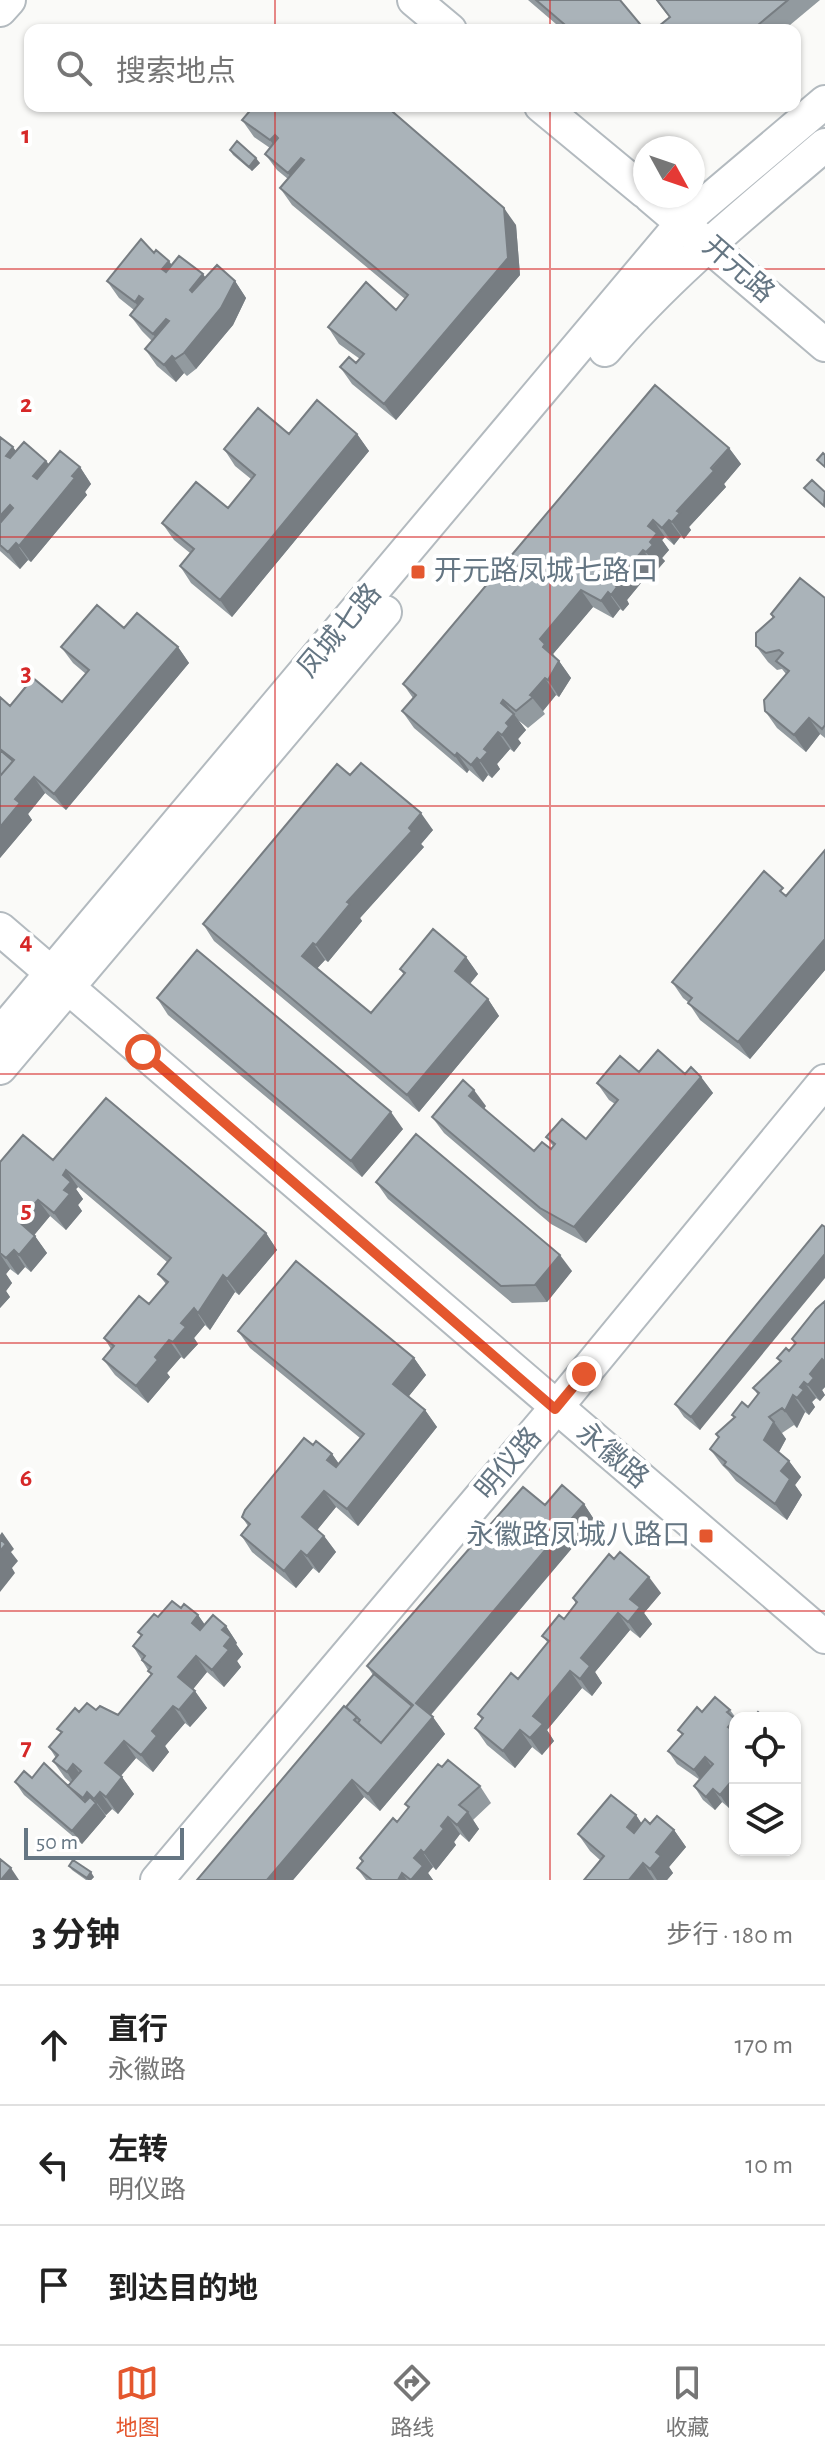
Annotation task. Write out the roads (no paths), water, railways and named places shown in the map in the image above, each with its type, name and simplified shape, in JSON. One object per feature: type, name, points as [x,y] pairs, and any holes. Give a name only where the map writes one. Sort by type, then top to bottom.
[{"type":"street","points":[[0,10],[9,0]]},
{"type":"street","points":[[414,0],[443,24]]},
{"type":"street","name":"凤城七路","points":[[0,1068],[61,981],[682,223],[825,102]]},
{"type":"street","points":[[548,112],[633,182]]},
{"type":"street","name":"凤城七路","points":[[0,1034],[61,981],[628,322],[708,245],[825,145]]},
{"type":"street","name":"开元路","points":[[664,208],[825,345]]},
{"type":"street","name":"永徽路","points":[[0,929],[555,1409],[825,1637]]},
{"type":"street","name":"明仪路","points":[[157,1880],[555,1409],[825,1081]]},
{"type":"place","name":"开元路凤城七路口","points":[[418,572]]},
{"type":"place","name":"永徽路凤城八路口","points":[[706,1536]]}]
